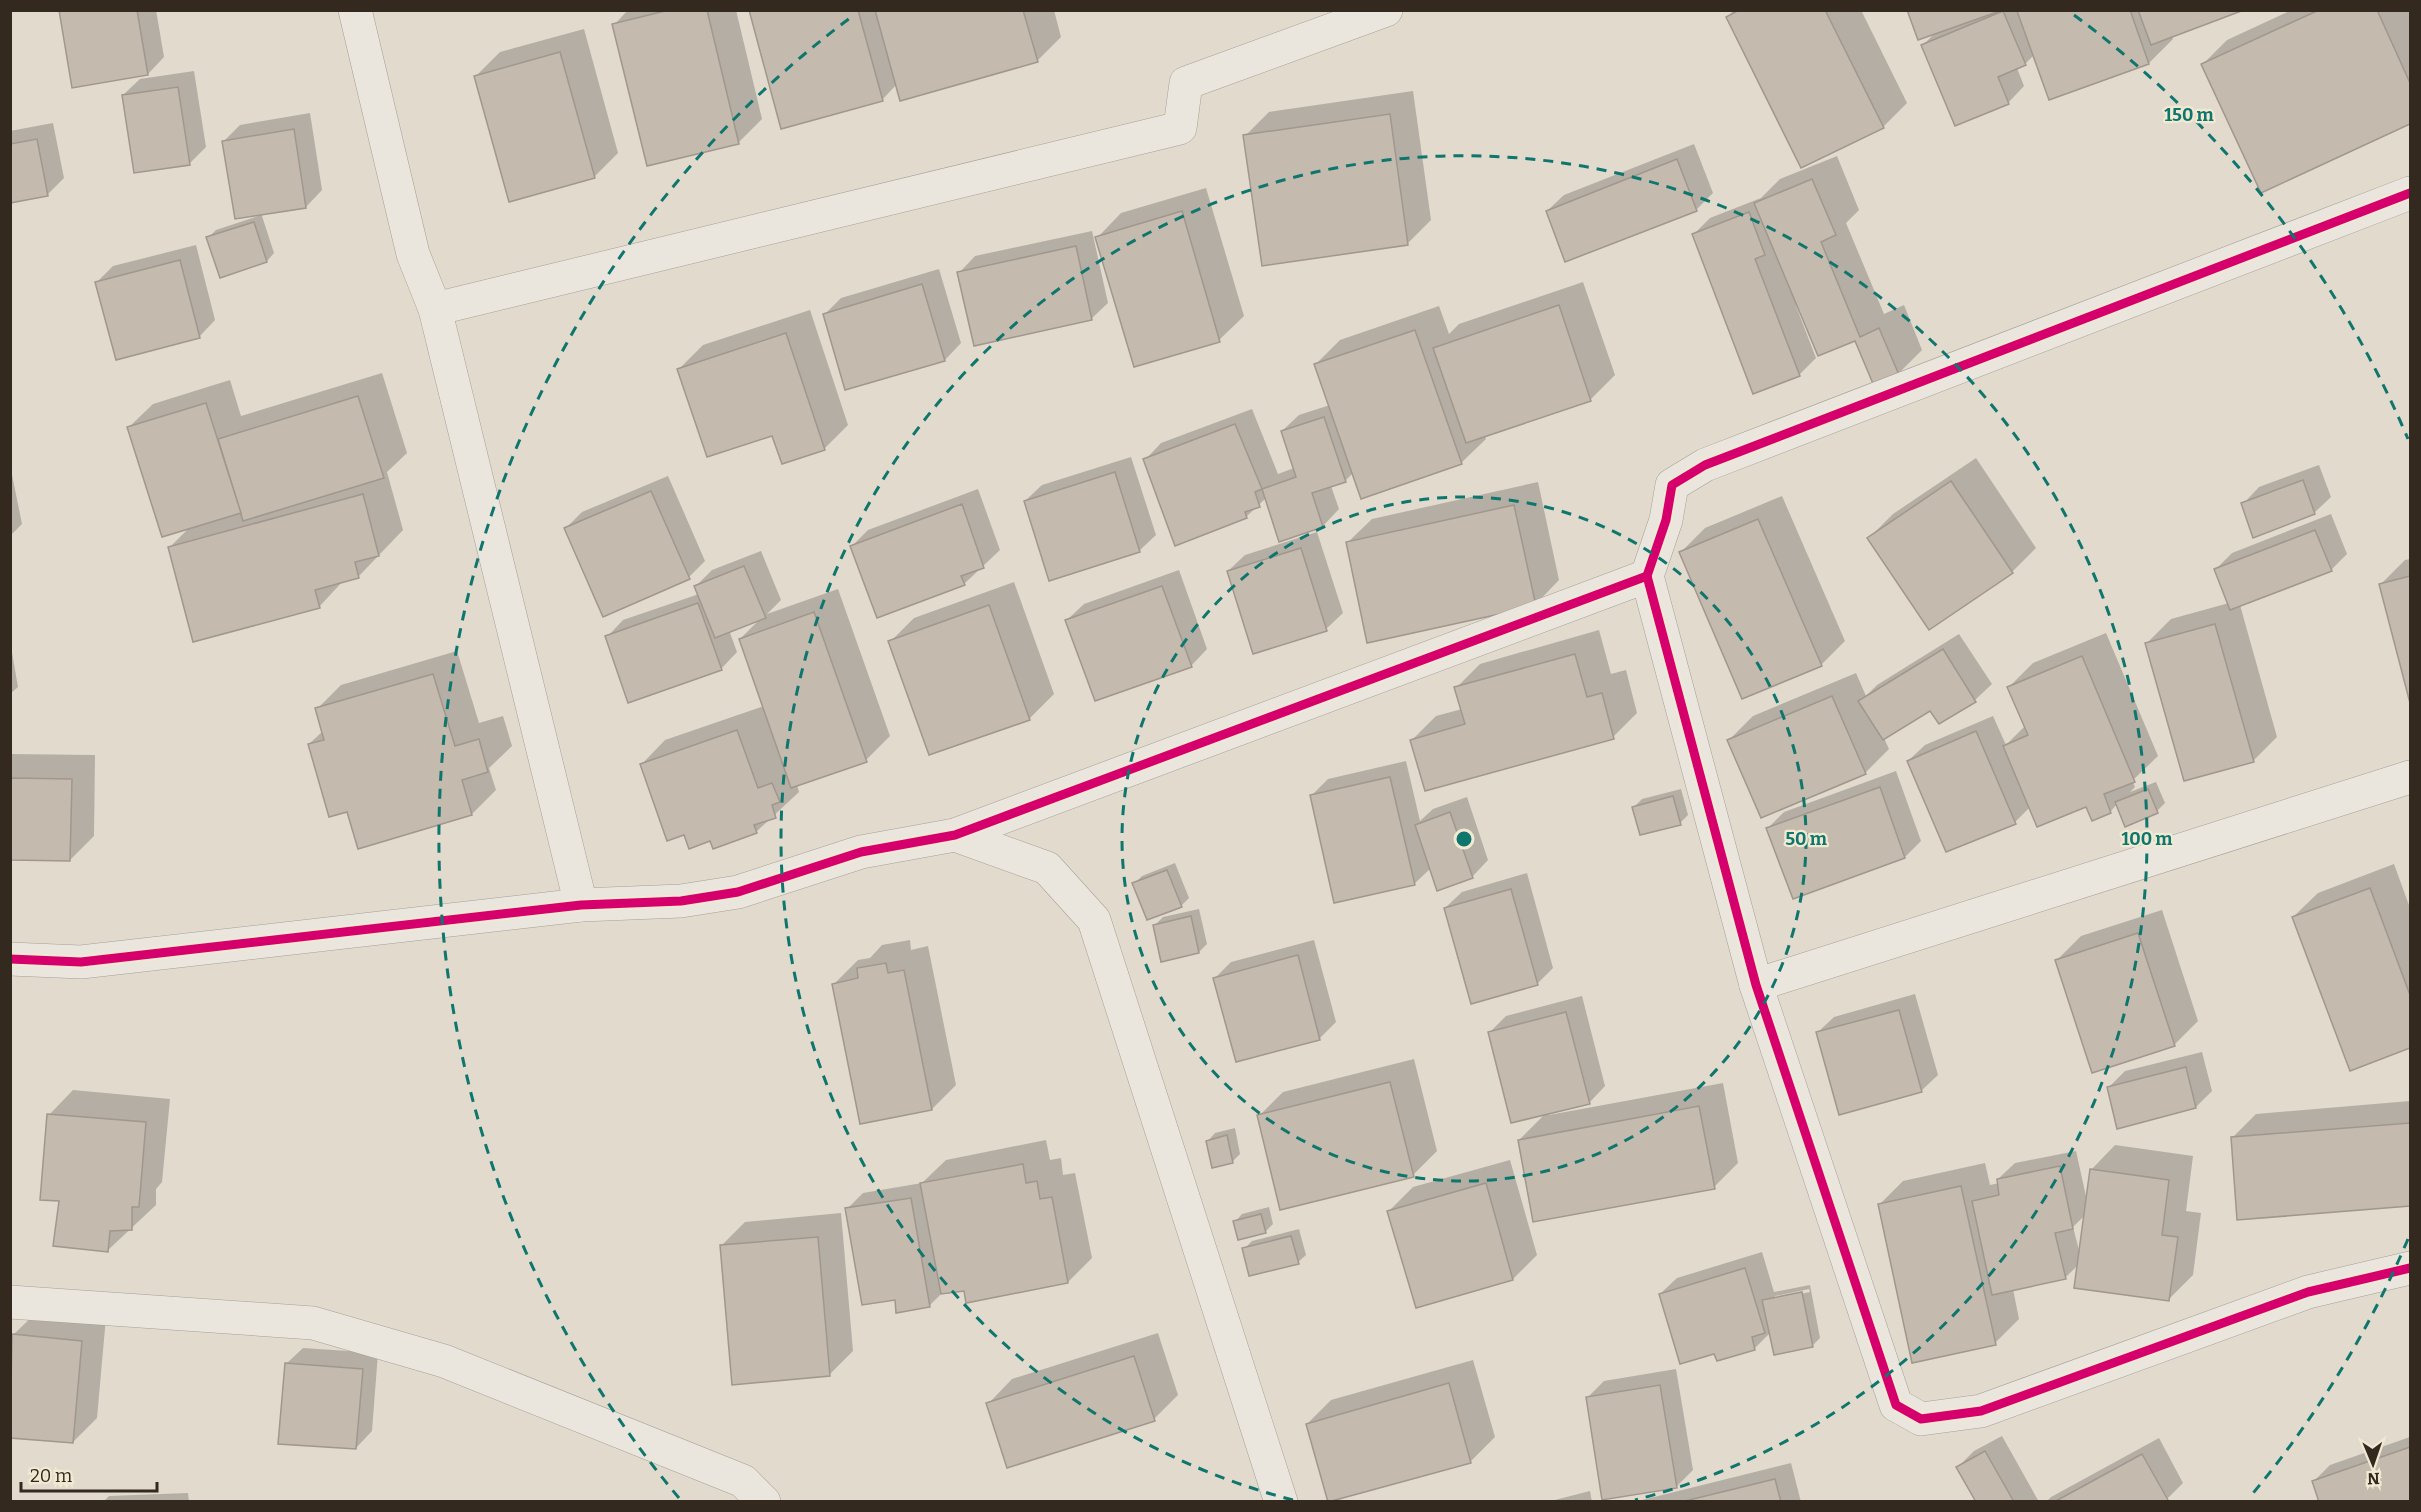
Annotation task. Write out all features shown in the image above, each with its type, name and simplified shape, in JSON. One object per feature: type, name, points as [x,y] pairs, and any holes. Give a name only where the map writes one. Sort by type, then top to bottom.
[{"type":"street","points":[[355,10],[414,254],[435,309],[581,905]]},
{"type":"street","points":[[435,309],[1180,128],[1186,83],[1386,10]]},
{"type":"street","points":[[2410,192],[1705,465],[1672,485],[1666,520],[1647,576],[1756,985],[1896,1405],[1920,1419],[1981,1411],[2308,1292],[2410,1268]]},
{"type":"street","points":[[10,959],[81,962],[581,905],[681,901],[738,892],[861,852],[955,835],[1647,576]]},
{"type":"street","points":[[1756,985],[2410,777]]},
{"type":"street","points":[[955,835],[1047,868],[1094,920],[1281,1502]]},
{"type":"street","points":[[10,1302],[313,1323],[444,1361],[743,1481],[764,1502]]},
{"type":"building","points":[[59,10],[137,10],[148,75],[72,88]]},
{"type":"building","points":[[669,10],[707,10],[739,144],[647,166],[612,24]]},
{"type":"building","points":[[749,10],[858,10],[883,101],[781,129]]},
{"type":"building","points":[[875,10],[1023,10],[1038,62],[900,101]]},
{"type":"building","points":[[1739,10],[1825,10],[1884,128],[1801,168],[1726,17]]},
{"type":"building","points":[[1907,10],[2000,10],[2000,11],[1918,40]]},
{"type":"building","points":[[2130,10],[2149,64],[2049,100],[2017,11]]},
{"type":"building","points":[[2138,10],[2244,10],[2151,45]]},
{"type":"building","points":[[2319,10],[2377,10],[2410,83],[2410,124],[2261,193],[2201,64]]},
{"type":"building","points":[[2003,11],[2026,65],[1998,77],[2009,104],[1955,126],[1921,45]]},
{"type":"building","points":[[560,52],[595,178],[509,202],[474,76]]},
{"type":"building","points":[[178,87],[190,165],[134,173],[122,95]]},
{"type":"building","points":[[1390,114],[1408,245],[1262,266],[1243,135]]},
{"type":"building","points":[[294,129],[306,208],[235,219],[222,141]]},
{"type":"building","points":[[37,139],[48,196],[10,203],[10,144]]},
{"type":"building","points":[[1677,159],[1697,211],[1565,262],[1546,211]]},
{"type":"building","points":[[1812,179],[1836,235],[1821,242],[1860,337],[1879,328],[1899,375],[1874,386],[1855,341],[1818,356],[1754,203]]},
{"type":"building","points":[[1182,211],[1220,342],[1134,367],[1095,237]]},
{"type":"building","points":[[1749,212],[1765,255],[1755,259],[1800,376],[1753,394],[1692,234]]},
{"type":"building","points":[[254,222],[267,262],[220,278],[206,237]]},
{"type":"building","points":[[1076,246],[1092,320],[974,346],[957,272]]},
{"type":"building","points":[[180,260],[200,338],[116,360],[95,282]]},
{"type":"building","points":[[922,284],[945,361],[845,390],[823,314]]},
{"type":"building","points":[[1559,305],[1591,401],[1466,443],[1433,348]]},
{"type":"building","points":[[1415,330],[1462,464],[1361,499],[1314,364]]},
{"type":"building","points":[[786,333],[825,450],[782,464],[772,436],[707,457],[677,369]]},
{"type":"building","points":[[358,396],[384,478],[243,521],[218,439]]},
{"type":"building","points":[[206,403],[241,513],[162,537],[127,427]]},
{"type":"building","points":[[1324,417],[1346,482],[1312,493],[1323,527],[1279,542],[1262,489],[1296,477],[1281,431]]},
{"type":"building","points":[[1235,424],[1262,489],[1255,492],[1260,507],[1245,512],[1247,518],[1175,546],[1143,459]]},
{"type":"building","points":[[1115,472],[1140,552],[1049,581],[1024,501]]},
{"type":"building","points":[[2303,480],[2315,514],[2253,538],[2241,503]]},
{"type":"building","points":[[1951,481],[2013,573],[1929,630],[1867,538]]},
{"type":"building","points":[[651,491],[690,579],[603,617],[564,528]]},
{"type":"building","points":[[363,494],[379,556],[355,562],[359,578],[315,590],[320,608],[193,642],[168,547]]},
{"type":"building","points":[[962,504],[984,568],[961,576],[965,585],[877,618],[850,546]]},
{"type":"building","points":[[1514,505],[1536,606],[1367,643],[1346,542]]},
{"type":"building","points":[[1758,519],[1822,666],[1742,699],[1679,552]]},
{"type":"building","points":[[2315,530],[2332,571],[2230,610],[2214,569]]},
{"type":"building","points":[[1301,548],[1327,631],[1253,654],[1227,571]]},
{"type":"building","points":[[744,566],[766,618],[715,638],[694,586]]},
{"type":"building","points":[[2410,576],[2410,703],[2379,584]]},
{"type":"building","points":[[1162,586],[1192,667],[1095,701],[1065,620]]},
{"type":"building","points":[[698,603],[722,670],[628,703],[605,636]]},
{"type":"building","points":[[989,605],[1030,720],[929,755],[888,641]]},
{"type":"building","points":[[814,612],[867,762],[791,788],[739,639]]},
{"type":"building","points":[[2215,624],[2254,762],[2184,781],[2145,643]]},
{"type":"building","points":[[1943,649],[1976,702],[1939,724],[1930,711],[1883,740],[1858,701]]},
{"type":"building","points":[[1575,654],[1587,697],[1602,693],[1614,739],[1425,791],[1410,740],[1465,724],[1454,687]]},
{"type":"building","points":[[2082,656],[2135,782],[2104,794],[2111,813],[2092,821],[2086,807],[2037,827],[2003,746],[2028,735],[2007,687]]},
{"type":"building","points":[[433,674],[455,746],[479,739],[488,772],[462,780],[472,815],[358,849],[347,812],[329,817],[308,744],[324,740],[315,708]]},
{"type":"building","points":[[1832,696],[1866,774],[1761,818],[1727,740]]},
{"type":"building","points":[[737,730],[758,788],[772,783],[780,802],[772,805],[776,818],[754,825],[757,833],[713,849],[710,841],[689,849],[684,835],[667,841],[640,764]]},
{"type":"building","points":[[1976,731],[2016,824],[1946,852],[1907,761]]},
{"type":"building","points":[[1390,777],[1415,885],[1334,903],[1310,795]]},
{"type":"building","points":[[10,778],[72,779],[70,861],[10,860]]},
{"type":"building","points":[[1880,787],[1905,858],[1793,899],[1766,828]]},
{"type":"building","points":[[2148,789],[2158,813],[2125,827],[2115,802]]},
{"type":"building","points":[[1673,796],[1681,825],[1640,835],[1632,807]]},
{"type":"building","points":[[1450,812],[1473,878],[1437,891],[1415,825]]},
{"type":"building","points":[[1167,870],[1182,907],[1147,920],[1132,883]]},
{"type":"building","points":[[2370,888],[2410,995],[2410,1048],[2350,1071],[2292,917]]},
{"type":"building","points":[[1511,889],[1538,985],[1471,1004],[1444,908]]},
{"type":"building","points":[[1191,916],[1199,953],[1161,962],[1153,925]]},
{"type":"building","points":[[2138,933],[2175,1046],[2092,1073],[2055,960]]},
{"type":"building","points":[[1298,955],[1320,1040],[1236,1062],[1213,978]]},
{"type":"building","points":[[886,963],[888,973],[904,970],[932,1110],[860,1124],[832,984],[858,978],[857,968]]},
{"type":"building","points":[[1899,1010],[1922,1092],[1839,1115],[1816,1032]]},
{"type":"building","points":[[1566,1012],[1590,1104],[1511,1123],[1488,1032]]},
{"type":"building","points":[[2186,1067],[2196,1108],[2117,1129],[2107,1087]]},
{"type":"building","points":[[1390,1082],[1414,1177],[1280,1210],[1257,1115]]},
{"type":"building","points":[[1699,1106],[1715,1189],[1533,1222],[1518,1140]]},
{"type":"building","points":[[47,1114],[146,1122],[139,1207],[132,1207],[132,1230],[110,1231],[108,1252],[53,1246],[59,1201],[40,1200]]},
{"type":"building","points":[[2410,1123],[2410,1206],[2237,1220],[2231,1137]]},
{"type":"building","points":[[1227,1135],[1233,1163],[1212,1168],[1206,1141]]},
{"type":"building","points":[[1023,1164],[1026,1183],[1037,1181],[1040,1199],[1052,1197],[1068,1283],[966,1303],[964,1291],[941,1294],[920,1183]]},
{"type":"building","points":[[2060,1166],[2073,1229],[2055,1233],[2066,1279],[1992,1295],[1972,1201],[1999,1195],[1997,1179]]},
{"type":"building","points":[[2090,1169],[2169,1180],[2162,1235],[2178,1237],[2169,1301],[2074,1288]]},
{"type":"building","points":[[1486,1183],[1513,1280],[1416,1308],[1387,1211]]},
{"type":"building","points":[[1961,1186],[1996,1345],[1912,1363],[1878,1204]]},
{"type":"building","points":[[911,1198],[930,1307],[896,1313],[895,1300],[862,1305],[845,1208]]},
{"type":"building","points":[[1261,1214],[1266,1233],[1238,1240],[1233,1221]]},
{"type":"building","points":[[1291,1236],[1299,1264],[1249,1276],[1242,1248]]},
{"type":"building","points":[[818,1237],[830,1376],[732,1385],[720,1245]]},
{"type":"building","points":[[1745,1268],[1765,1333],[1752,1337],[1755,1350],[1717,1361],[1714,1354],[1680,1364],[1659,1294]]},
{"type":"building","points":[[1802,1292],[1813,1347],[1774,1355],[1762,1300]]},
{"type":"building","points":[[12,1334],[82,1341],[73,1443],[10,1438]]},
{"type":"building","points":[[1134,1356],[1155,1421],[1007,1468],[986,1403]]},
{"type":"building","points":[[285,1363],[363,1369],[356,1449],[278,1444]]},
{"type":"building","points":[[1449,1383],[1471,1463],[1328,1502],[1306,1424]]},
{"type":"building","points":[[1660,1385],[1677,1488],[1602,1500],[1586,1397]]},
{"type":"building","points":[[2410,1447],[2410,1502],[2319,1502],[2312,1481]]},
{"type":"building","points":[[1985,1451],[2014,1502],[1976,1502],[1956,1467]]},
{"type":"building","points":[[2142,1454],[2168,1500],[2166,1502],[2054,1502]]},
{"type":"building","points":[[1775,1479],[1781,1502],[1681,1502]]},
{"type":"cycle path","points":[[2410,193],[1705,465],[1672,485],[1666,520],[1647,576],[1756,985],[1896,1405],[1921,1419],[1981,1411],[2308,1292],[2410,1268]]},
{"type":"cycle path","points":[[10,959],[81,962],[581,905],[681,901],[738,892],[861,852],[955,835],[1647,576]]}]
